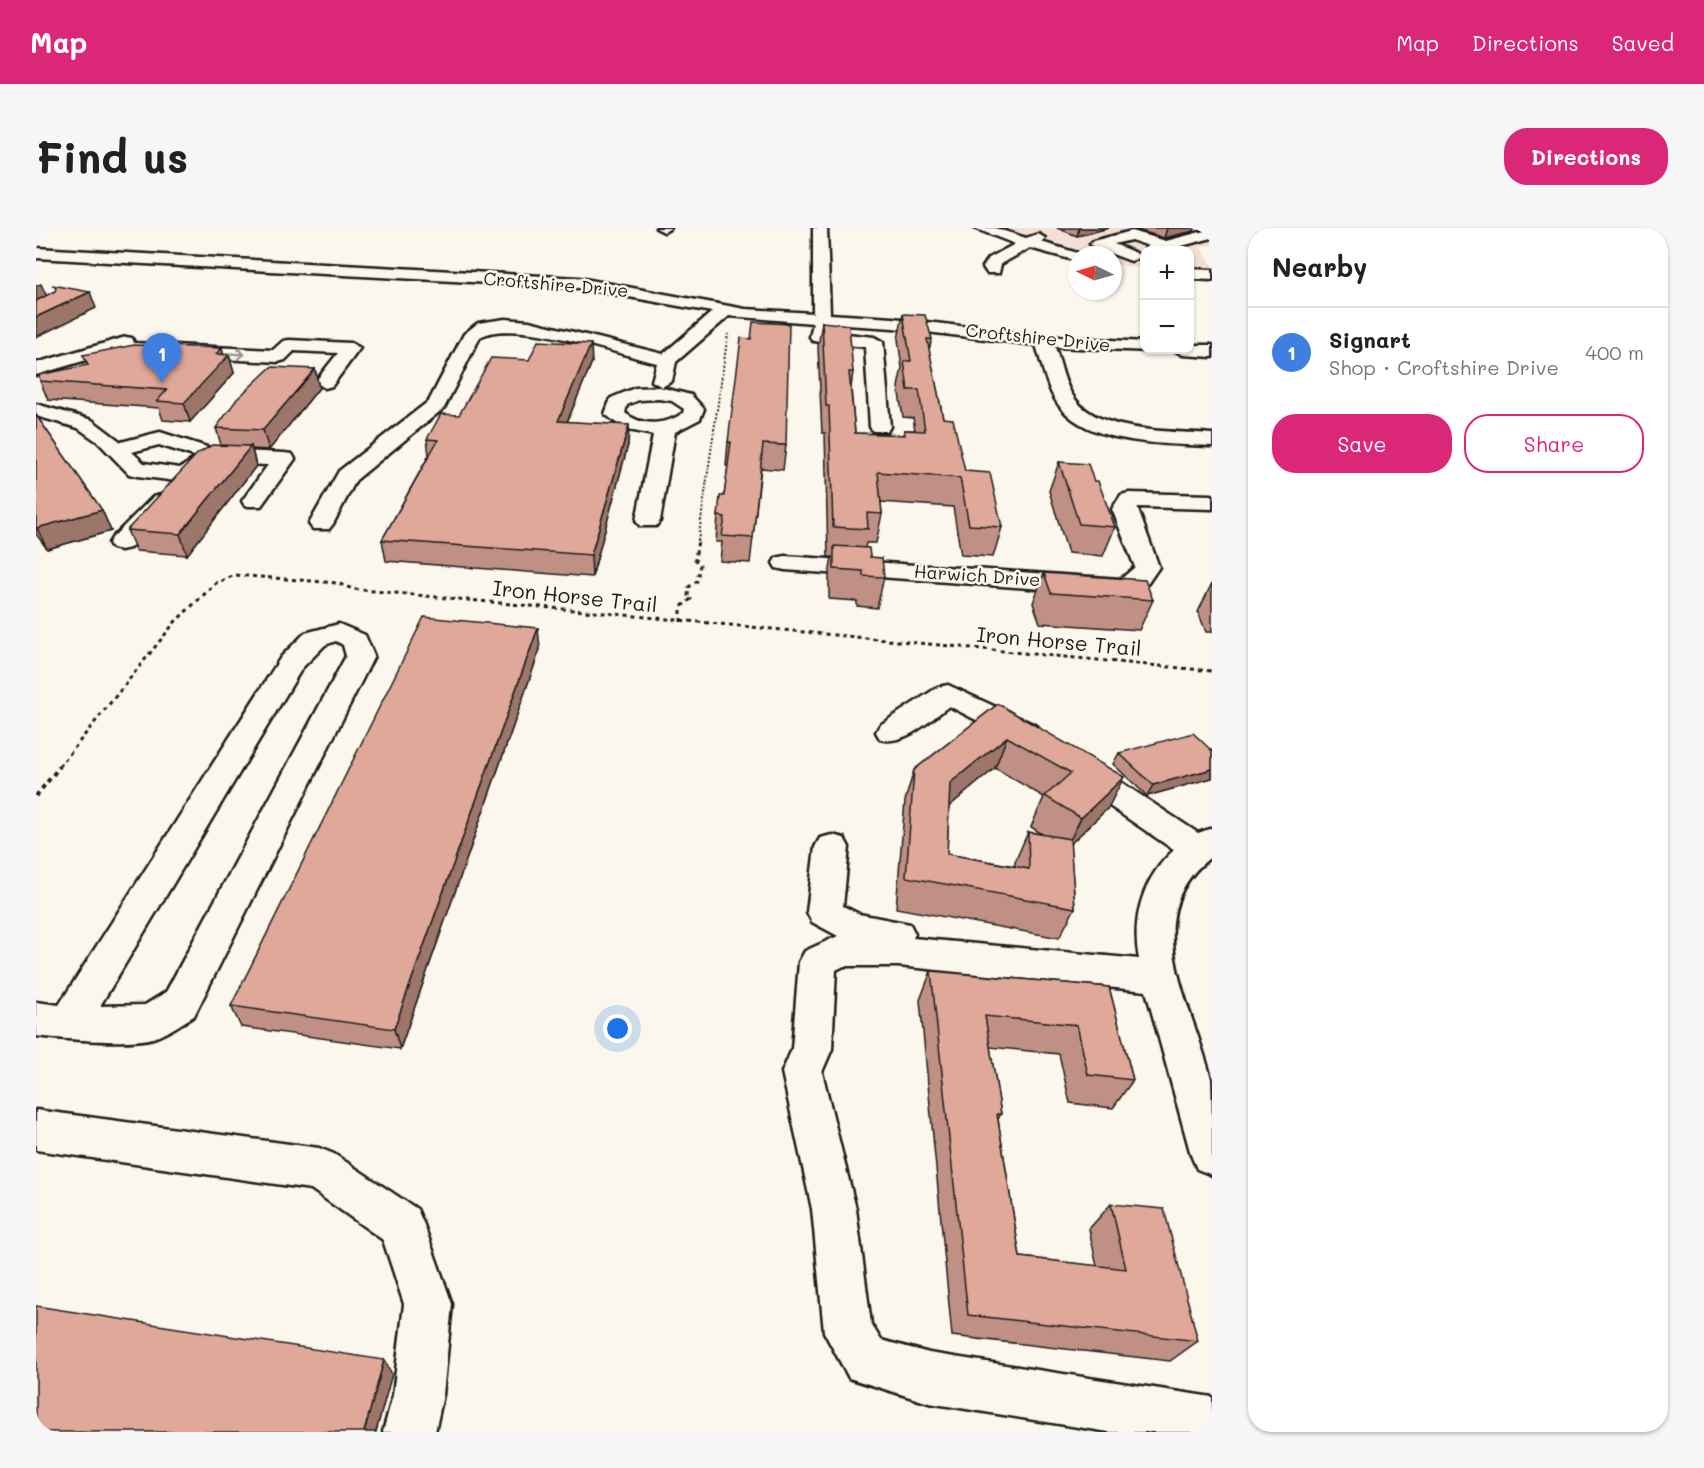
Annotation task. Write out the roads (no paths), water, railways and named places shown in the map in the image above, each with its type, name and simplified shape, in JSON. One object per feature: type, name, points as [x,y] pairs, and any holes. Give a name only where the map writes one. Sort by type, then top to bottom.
[{"type":"street","points":[[820,228],[822,319],[819,337],[874,342],[880,428]]},
{"type":"street","points":[[981,228],[1030,245],[1068,254]]},
{"type":"street","points":[[993,270],[991,267],[995,261],[1030,245],[1041,234],[1036,228]]},
{"type":"street","points":[[1164,246],[1211,230]]},
{"type":"street","points":[[1140,259],[1098,244],[1132,235],[1154,246]]},
{"type":"street","name":"Croftshire Drive","points":[[36,253],[579,283],[617,288],[724,311],[942,328],[1044,341],[1140,347]]},
{"type":"street","points":[[1122,262],[1140,259]]},
{"type":"street","points":[[1194,274],[1212,275]]},
{"type":"street","points":[[659,393],[666,360],[724,311]]},
{"type":"street","points":[[321,524],[347,476],[437,404],[473,334],[484,327],[505,324],[529,326],[666,360]]},
{"type":"street","points":[[1044,341],[1066,400],[1080,414],[1108,427],[1129,432],[1207,440],[1212,460]]},
{"type":"street","points":[[36,369],[114,348],[351,348],[325,382]]},
{"type":"street","points":[[1194,350],[1212,351]]},
{"type":"street","points":[[659,393],[683,398],[694,409],[687,421],[665,428],[628,424],[615,414],[614,408],[625,398],[659,393]]},
{"type":"street","points":[[36,410],[85,424],[117,449],[137,469],[183,474]]},
{"type":"street","points":[[648,521],[665,428]]},
{"type":"street","points":[[117,449],[160,438],[214,456],[284,459],[253,501]]},
{"type":"street","points":[[121,543],[158,506],[183,474],[214,456]]},
{"type":"street","name":"Harwich Drive","points":[[785,563],[1122,587],[1135,584],[1143,576],[1147,567],[1124,509],[1129,500],[1212,502]]},
{"type":"street","points":[[339,632],[355,641],[360,656],[180,1004],[150,1022],[53,1021],[291,663],[315,639],[339,632]]},
{"type":"street","points":[[891,732],[948,694],[1023,732],[1204,844],[1179,863],[1161,894],[1156,909],[1154,935],[1160,969],[1212,1155]]},
{"type":"street","points":[[832,847],[825,912],[837,922],[861,930],[1160,969]]},
{"type":"street","points":[[1160,969],[898,951],[839,951],[818,962],[812,1049],[802,1072],[834,1209],[848,1332],[867,1360],[929,1378],[1212,1423]]},
{"type":"street","points":[[36,1130],[319,1169],[400,1224],[428,1304],[418,1395],[409,1432]]},
{"type":"place","name":"Signart","points":[[162,383]]}]
